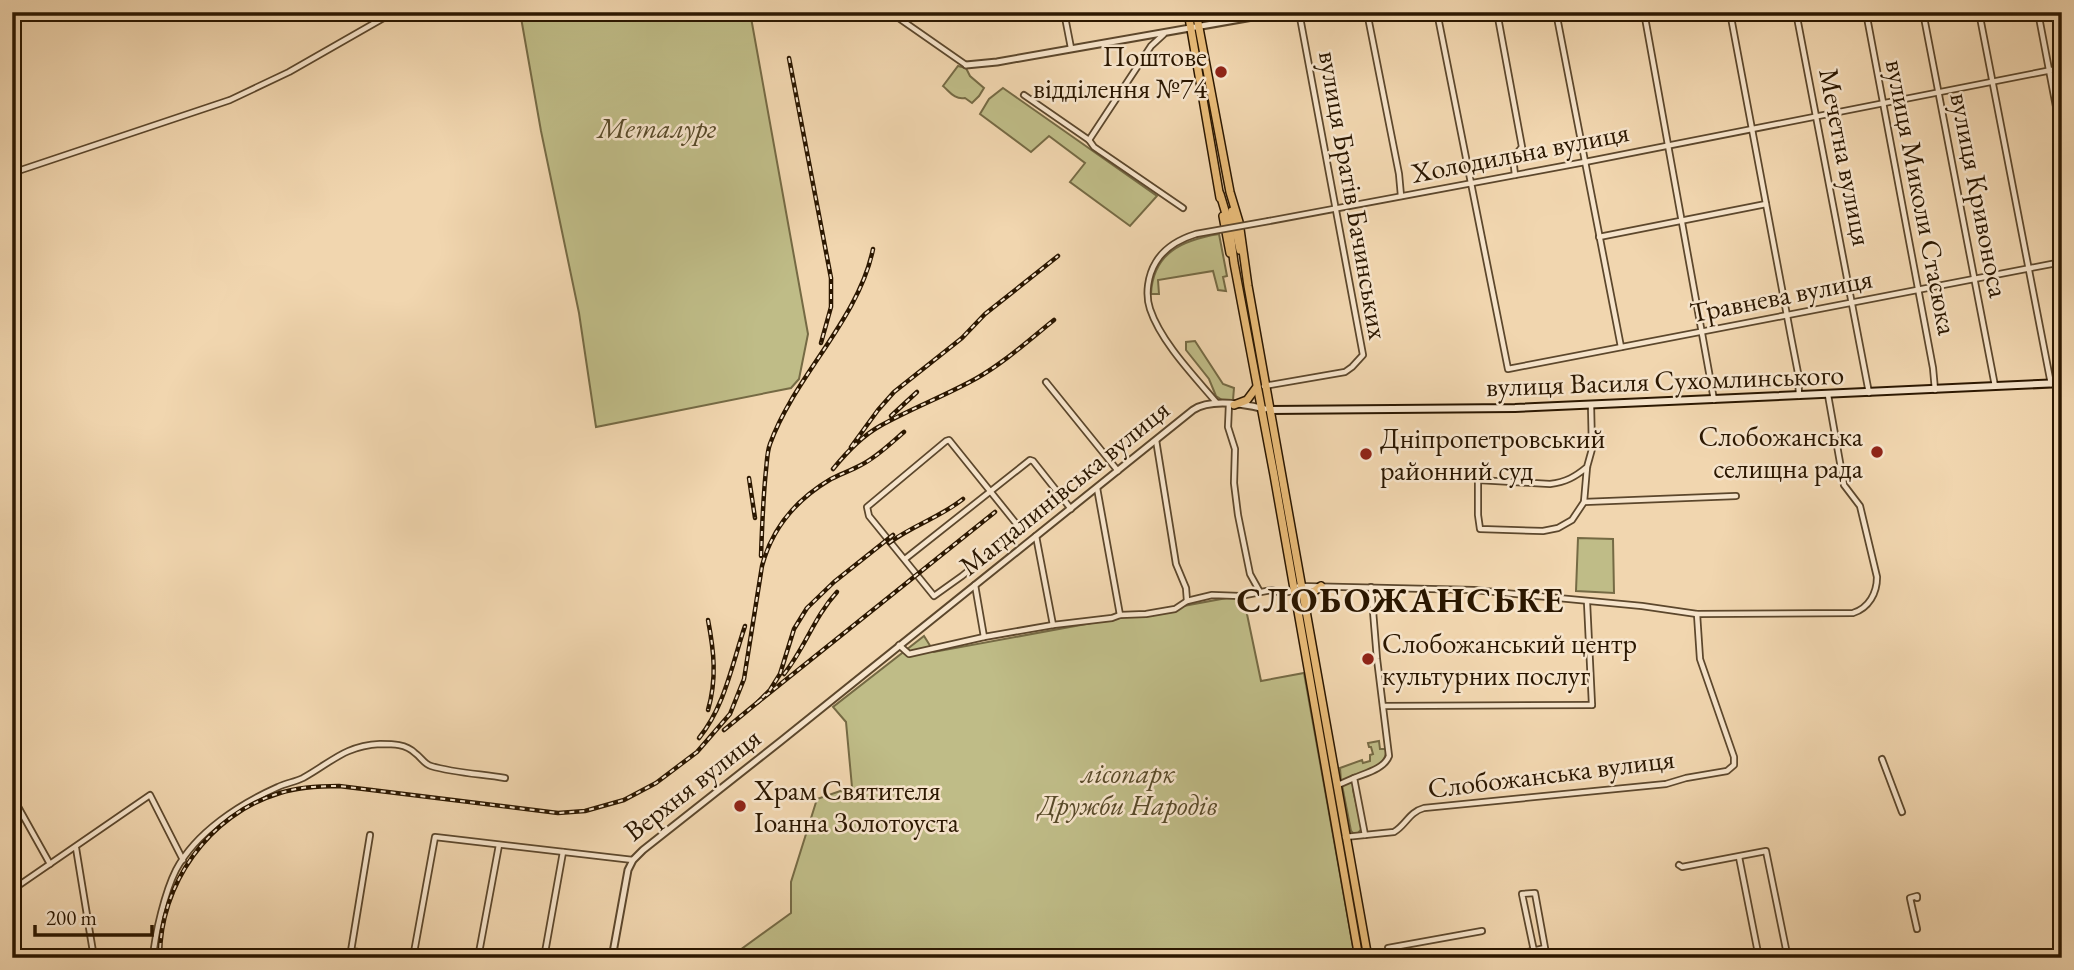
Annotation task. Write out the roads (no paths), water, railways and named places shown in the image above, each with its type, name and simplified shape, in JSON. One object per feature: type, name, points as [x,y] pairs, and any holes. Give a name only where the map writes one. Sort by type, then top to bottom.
[{"type":"main road","points":[[1188,12],[1195,28],[1230,191],[1237,242],[1244,261],[1368,958]]},
{"type":"main road","points":[[1196,12],[1195,28],[1220,194],[1229,223],[1359,958]]},
{"type":"main road","name":"вулиця Василя Сухомлинського","points":[[1270,410],[1515,408],[2062,383]]},
{"type":"main road","points":[[1232,405],[1247,400],[1257,388]]},
{"type":"main road","points":[[1306,606],[1312,593],[1321,586]]},
{"type":"street","points":[[12,173],[230,100],[289,72],[394,12]]},
{"type":"street","points":[[890,12],[966,65],[997,62],[1281,12]]},
{"type":"street","points":[[1064,12],[1071,48]]},
{"type":"street","name":"вулиця Братів Бачинських","points":[[1257,388],[1345,372],[1363,355],[1299,12]]},
{"type":"street","points":[[1367,12],[1401,196]]},
{"type":"street","points":[[1437,12],[1471,183]]},
{"type":"street","points":[[1497,12],[1522,147],[1513,158],[1515,175]]},
{"type":"street","points":[[1556,12],[1621,347]]},
{"type":"street","points":[[1644,12],[1714,400]]},
{"type":"street","points":[[1730,12],[1798,373],[1799,396]]},
{"type":"street","name":"Мечетна вулиця","points":[[1796,12],[1869,393]]},
{"type":"street","name":"вулиця Миколи Стасюка","points":[[1866,12],[1919,290],[1935,390]]},
{"type":"street","name":"вулиця Кривоноса","points":[[1923,12],[1995,387]]},
{"type":"street","points":[[1979,12],[2052,384]]},
{"type":"street","points":[[2038,12],[2062,138]]},
{"type":"street","points":[[1089,140],[1157,38],[1165,33]]},
{"type":"street","name":"Холодильна вулиця","points":[[1216,402],[1159,329],[1149,308],[1152,269],[1160,255],[1178,241],[1196,234],[1585,162],[2062,68]]},
{"type":"street","points":[[1024,95],[1182,208]]},
{"type":"street","name":"Травнева вулиця","points":[[1471,183],[1508,369],[2062,262]]},
{"type":"street","points":[[1598,237],[1766,204]]},
{"type":"street","points":[[1046,382],[1118,471]]},
{"type":"street","points":[[899,645],[909,654],[1054,625],[1175,609],[1187,601],[1212,596],[1240,596],[1272,590],[1281,593],[1302,586],[1474,590],[1697,614],[1853,613],[1869,603],[1876,588],[1877,577],[1860,506],[1844,485],[1828,395]]},
{"type":"street","points":[[1216,402],[1270,410]]},
{"type":"street","name":"Магдалинівська вулиця","points":[[899,645],[1199,406],[1216,402]]},
{"type":"street","points":[[1232,405],[1228,427],[1235,449],[1234,484],[1238,515],[1250,574],[1260,592]]},
{"type":"street","points":[[1587,467],[1562,483],[1545,485],[1478,480],[1480,529],[1546,530],[1558,528],[1572,520],[1584,502],[1587,467],[1592,449],[1591,405]]},
{"type":"street","points":[[946,440],[952,443],[990,492],[1019,529],[934,596],[869,516],[867,507],[946,440]]},
{"type":"street","points":[[1156,440],[1176,564],[1186,588],[1187,601]]},
{"type":"street","points":[[905,559],[1031,460],[1071,509]]},
{"type":"street","points":[[1579,473],[1586,477]]},
{"type":"street","points":[[1097,488],[1120,615]]},
{"type":"street","points":[[1584,502],[1736,496]]},
{"type":"street","points":[[1036,536],[1054,625]]},
{"type":"street","points":[[975,585],[985,638]]},
{"type":"street","points":[[1338,785],[1387,762],[1389,756],[1371,587]]},
{"type":"street","points":[[1384,706],[1592,705],[1587,602]]},
{"type":"street","name":"Слобожанська вулиця","points":[[1338,838],[1398,830],[1413,812],[1424,808],[1666,784],[1727,771],[1734,765],[1734,757],[1700,659],[1697,614]]},
{"type":"street","name":"Верхня вулиця","points":[[413,958],[435,837],[633,860],[899,645]]},
{"type":"street","points":[[153,958],[156,933],[176,871],[210,829],[241,807],[280,786],[304,778],[349,749],[379,744],[402,745],[414,751],[427,765],[505,778]]},
{"type":"street","points":[[1882,758],[1902,812]]},
{"type":"street","points":[[1354,778],[1365,835]]},
{"type":"street","points":[[12,890],[150,795],[183,860]]},
{"type":"street","points":[[12,796],[50,864]]},
{"type":"street","points":[[370,835],[351,951],[400,958]]},
{"type":"street","points":[[478,958],[499,845]]},
{"type":"street","points":[[76,848],[94,958]]},
{"type":"street","points":[[1679,865],[1682,867],[1766,851],[1787,954],[1783,958]]},
{"type":"street","points":[[544,958],[563,852]]},
{"type":"street","points":[[1739,856],[1759,958]]},
{"type":"street","points":[[612,958],[628,870],[633,860]]},
{"type":"street","points":[[1520,958],[1519,954],[1534,951],[1545,948],[1535,893],[1522,894],[1534,951]]},
{"type":"street","points":[[1917,898],[1910,898],[1917,929]]},
{"type":"street","points":[[1390,958],[1388,948],[1482,931]]},
{"type":"railway","points":[[789,58],[831,278],[831,307],[821,343]]},
{"type":"railway","points":[[761,556],[764,492],[770,444],[794,395],[854,300],[866,275],[873,249]]},
{"type":"railway","points":[[851,447],[894,392],[1058,256]]},
{"type":"railway","points":[[833,469],[873,430],[987,372],[1054,320]]},
{"type":"railway","points":[[891,416],[917,392]]},
{"type":"railway","points":[[160,958],[168,904],[193,856],[231,817],[254,803],[280,793],[309,787],[339,786],[558,813],[585,811],[624,800],[656,783],[697,752],[730,714],[744,679],[762,566],[779,527],[807,496],[831,479],[867,462],[904,432]]},
{"type":"railway","points":[[749,478],[755,518]]},
{"type":"railway","points":[[889,543],[963,499]]},
{"type":"railway","points":[[758,702],[995,512]]},
{"type":"railway","points":[[724,730],[770,690],[780,674],[794,629],[807,608],[834,582],[893,535]]},
{"type":"railway","points":[[784,674],[837,592]]},
{"type":"railway","points":[[708,620],[714,665],[708,710]]},
{"type":"railway","points":[[699,738],[722,699],[745,626]]},
{"type":"railway","points":[[12,948],[17,958]]},
{"type":"place","name":"Поштове відділення №74","points":[[1221,72]]},
{"type":"place","name":"Слобожанська селищна рада","points":[[1877,452]]},
{"type":"place","name":"Дніпропетровський районний суд","points":[[1366,454]]},
{"type":"place","name":"Слобожанський центр культурних послуг","points":[[1368,659]]},
{"type":"place","name":"Храм Святителя Іоанна Золотоуста","points":[[740,806]]},
{"type":"district","name":"СЛОБОЖАНСЬКЕ","points":[[1401,599]]},
{"type":"park label","name":"Металург","points":[[657,128]]},
{"type":"park label","name":"лісопарк Дружби Народів","points":[[1128,789]]}]
